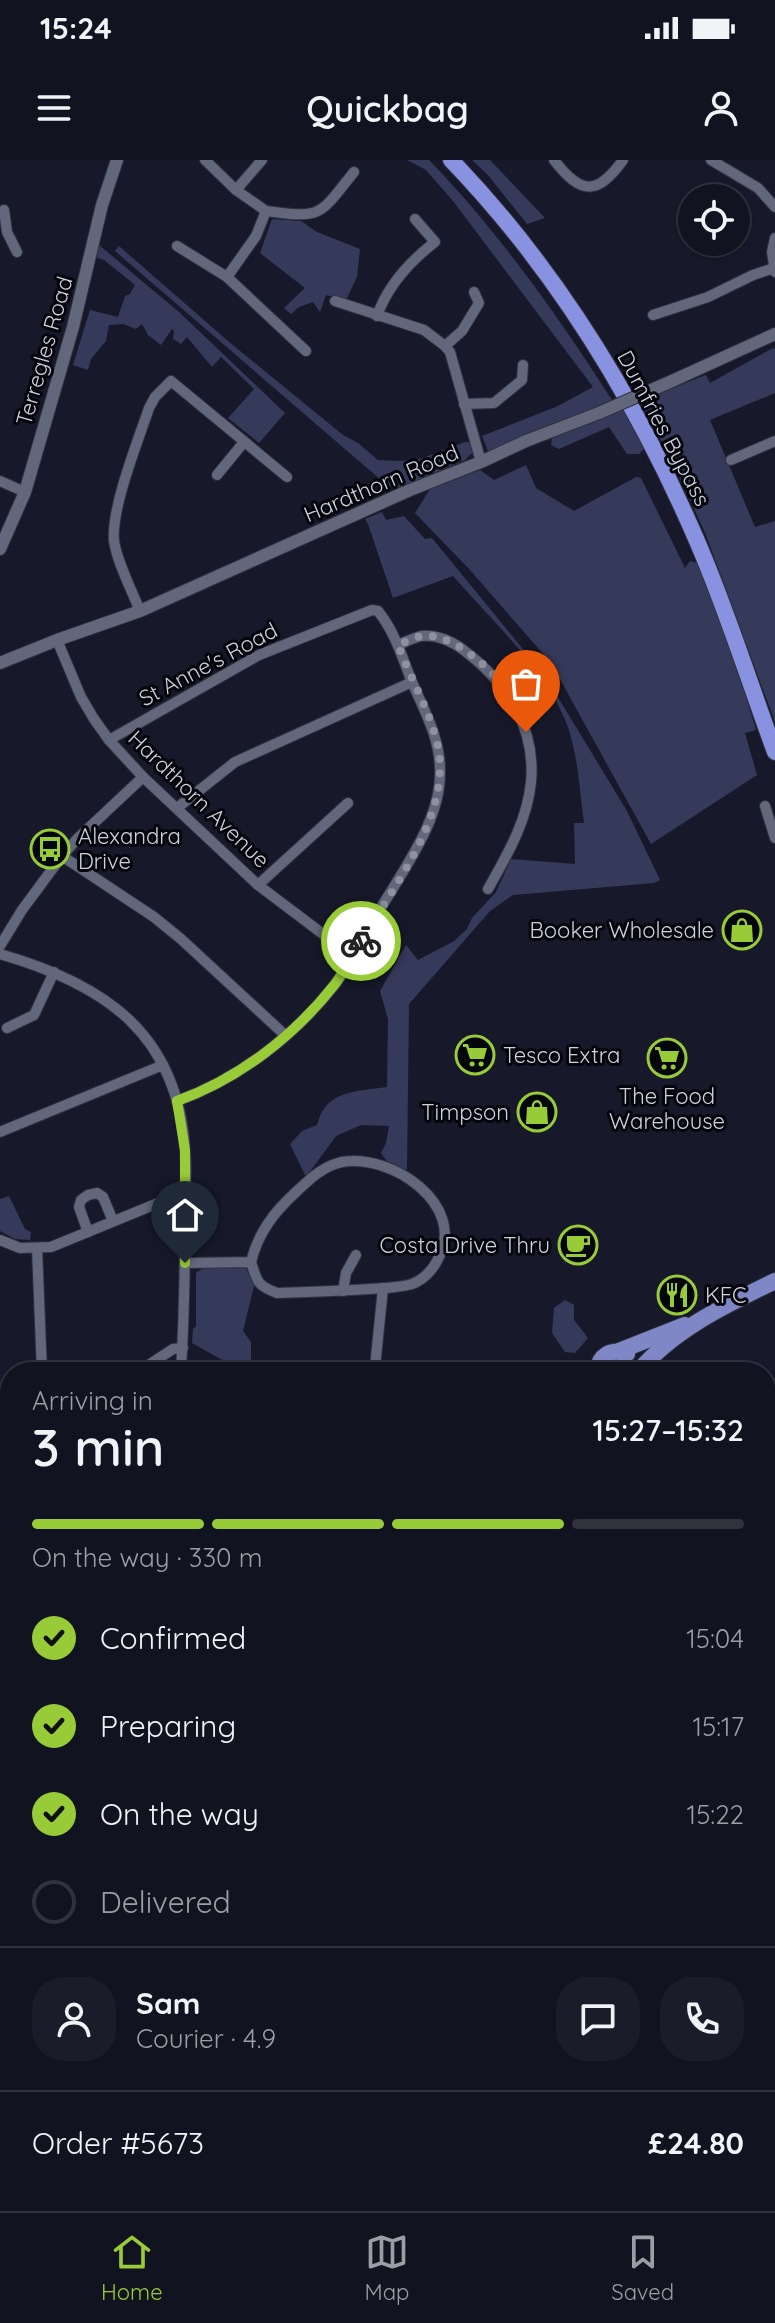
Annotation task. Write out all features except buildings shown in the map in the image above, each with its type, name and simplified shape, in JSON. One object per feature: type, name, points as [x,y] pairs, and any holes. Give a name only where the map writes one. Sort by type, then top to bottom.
[{"type":"highway","name":"Dumfries Bypass","points":[[451,160],[518,237],[569,306],[634,410],[699,545],[775,752]]},
{"type":"main road","points":[[600,1362],[605,1355],[694,1323],[767,1285]]},
{"type":"main road","points":[[648,1362],[694,1323]]},
{"type":"main road","points":[[619,1351],[633,1362]]},
{"type":"street","name":"Terregles Road","points":[[0,549],[25,492],[86,277],[102,205],[117,160]]},
{"type":"street","points":[[205,160],[236,190],[266,211],[291,214],[320,211],[354,172]]},
{"type":"street","points":[[236,190],[262,160]]},
{"type":"street","points":[[554,160],[574,184],[591,187],[609,180],[623,160]]},
{"type":"street","points":[[711,160],[758,188],[775,207]]},
{"type":"street","points":[[4,210],[4,233],[17,252]]},
{"type":"street","points":[[227,277],[256,236],[266,211]]},
{"type":"street","points":[[377,316],[384,296],[413,258],[435,242],[415,219]]},
{"type":"street","points":[[653,315],[708,297],[753,275],[774,270],[772,252],[775,238]]},
{"type":"street","points":[[177,246],[227,277],[306,351]]},
{"type":"street","points":[[445,346],[470,320],[479,303],[474,292]]},
{"type":"street","points":[[335,301],[424,330],[445,346],[450,352],[481,462]]},
{"type":"street","name":"Hardthorn Road","points":[[0,663],[140,611],[410,490],[599,413],[775,334]]},
{"type":"street","points":[[464,404],[494,403],[522,380],[523,365]]},
{"type":"street","points":[[140,611],[114,543],[114,527],[130,467],[155,397],[171,381],[287,477]]},
{"type":"street","points":[[731,460],[775,441]]},
{"type":"street","points":[[217,475],[244,442]]},
{"type":"street","points":[[0,481],[25,492]]},
{"type":"street","name":"St Anne's Road","points":[[109,740],[259,655],[372,610],[378,611],[386,620],[398,645]]},
{"type":"street","points":[[177,1101],[227,1080],[259,1058],[317,1005],[337,981],[411,858],[439,794],[441,773],[434,730],[398,645],[422,636],[442,638],[456,644],[482,664],[502,685],[518,711],[526,732],[531,754],[531,783],[525,812],[517,837],[488,889]]},
{"type":"street","name":"Hardthorn Avenue","points":[[57,640],[81,697],[109,740],[143,777],[258,885],[352,956]]},
{"type":"street","points":[[177,808],[235,762],[412,682]]},
{"type":"street","points":[[0,946],[62,856],[143,777]]},
{"type":"street","points":[[258,885],[348,803]]},
{"type":"street","points":[[765,806],[775,838]]},
{"type":"street","points":[[62,856],[154,917],[285,1035]]},
{"type":"street","points":[[0,954],[33,963],[96,992],[132,1021],[163,1065],[177,1101],[185,1150],[184,1362]]},
{"type":"street","points":[[7,1028],[34,1015],[54,972]]},
{"type":"street","points":[[0,1132],[163,1065]]},
{"type":"street","points":[[361,1161],[396,1172],[433,1200],[446,1227],[441,1255],[426,1276],[412,1284],[277,1293],[265,1289],[256,1281],[251,1262],[261,1232],[288,1199],[315,1173],[341,1162],[361,1161]]},
{"type":"street","points":[[0,1240],[20,1248],[51,1247],[185,1192]]},
{"type":"street","points":[[88,1232],[79,1207],[81,1200],[88,1195],[97,1193],[103,1197],[113,1221]]},
{"type":"street","points":[[37,1248],[42,1362]]},
{"type":"street","points":[[343,1291],[346,1273],[356,1255]]},
{"type":"street","points":[[185,1263],[251,1262]]},
{"type":"street","points":[[376,1362],[383,1288]]},
{"type":"street","points":[[153,1362],[173,1349],[183,1348]]},
{"type":"shaded area","points":[[407,160],[429,160],[480,216],[549,306],[612,400],[490,456],[482,436],[558,406],[593,387],[453,201],[426,170]]},
{"type":"shaded area","points":[[472,160],[490,160],[545,218],[527,224]]},
{"type":"shaded area","points":[[272,219],[301,221],[317,232],[360,249],[357,277],[346,300],[326,295],[320,312],[313,302],[291,314],[284,308],[305,288],[260,253]]},
{"type":"shaded area","points":[[99,245],[179,312],[285,413],[259,443],[228,418],[254,389],[221,357],[212,367],[187,337],[181,344],[173,339],[172,329],[161,345],[148,335],[142,324],[136,329],[123,324],[109,325],[106,341],[91,359],[88,370],[73,365],[90,310],[118,317],[125,296],[135,285],[104,260],[95,257]]},
{"type":"shaded area","points":[[119,246],[228,341],[378,460],[420,459],[465,442],[472,442],[474,451],[465,460],[397,489],[388,486],[115,251]]},
{"type":"shaded area","points":[[773,348],[775,393],[710,420],[755,527],[775,521],[775,722],[706,535],[672,460],[639,401],[706,375],[710,383]]},
{"type":"shaded area","points":[[625,408],[647,446],[639,454],[627,454],[609,427],[559,449],[551,445],[552,438]]},
{"type":"shaded area","points":[[526,465],[536,488],[574,511],[636,477],[641,478],[685,568],[690,561],[699,563],[730,645],[756,730],[745,733],[757,775],[651,844],[551,663],[470,570],[415,513],[430,489],[480,470],[494,480]]},
{"type":"shaded area","points":[[382,512],[386,520],[404,516],[425,539],[432,538],[545,676],[627,811],[660,880],[513,895],[490,911],[409,1004],[407,1170],[392,1168],[381,1153],[389,1126],[361,1125],[336,1136],[306,1177],[290,1144],[302,1131],[317,1125],[321,1113],[335,1098],[387,1087],[388,1019],[380,991],[406,945],[418,960],[454,941],[496,892],[511,859],[575,864],[574,823],[584,823],[571,739],[562,713],[541,677],[453,576],[393,598],[365,519]]},
{"type":"shaded area","points":[[9,1196],[25,1229],[31,1232],[30,1240],[15,1239],[0,1231],[0,1199]]},
{"type":"shaded area","points":[[203,1268],[246,1268],[254,1286],[243,1331],[251,1342],[251,1362],[226,1362],[192,1343],[196,1326],[196,1273]]},
{"type":"shaded area","points":[[565,1300],[574,1305],[574,1320],[588,1338],[575,1353],[565,1352],[552,1333],[554,1308]]},
{"type":"way so far","points":[[361,941],[411,858],[439,794],[441,773],[434,730],[398,645],[422,636],[442,638],[456,644],[502,685],[518,711],[526,732]]},
{"type":"place","name":"Alexandra Drive","points":[[50,849]]},
{"type":"place","name":"Booker Wholesale","points":[[742,930]]},
{"type":"place","name":"Tesco Extra","points":[[475,1055]]},
{"type":"place","name":"The Food Warehouse","points":[[667,1058]]},
{"type":"place","name":"Timpson","points":[[537,1112]]},
{"type":"place","name":"Costa Drive Thru","points":[[578,1245]]},
{"type":"place","name":"KFC","points":[[677,1295]]},
{"type":"route","points":[[185,1263],[185,1150],[177,1101],[227,1080],[259,1058],[317,1005],[337,981],[361,941]]}]
